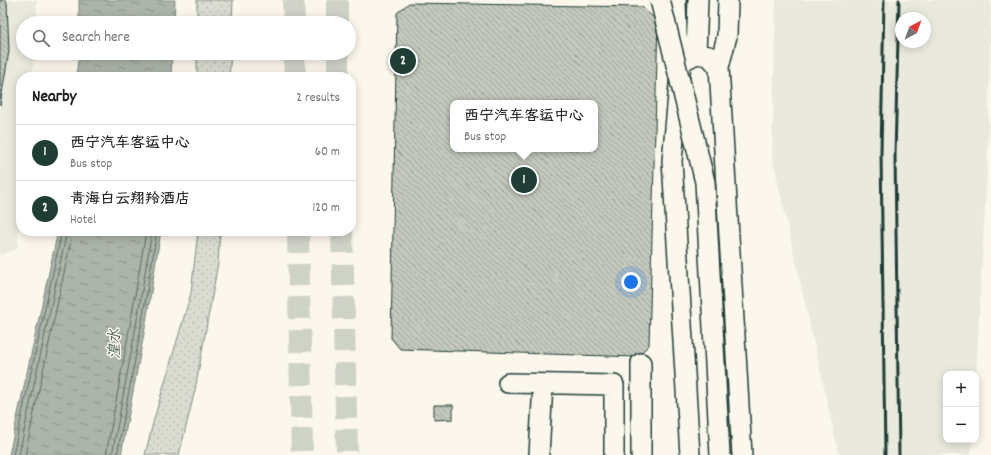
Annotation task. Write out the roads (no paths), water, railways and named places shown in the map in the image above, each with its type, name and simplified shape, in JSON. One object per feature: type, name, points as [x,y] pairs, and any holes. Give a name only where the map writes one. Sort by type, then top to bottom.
[{"type":"lane","points":[[660,0],[705,182],[720,455]]},
{"type":"lane","points":[[676,0],[677,36],[689,58]]},
{"type":"lane","points":[[690,455],[672,160],[698,0]]},
{"type":"lane","points":[[728,0],[727,36],[719,67],[722,87],[742,455]]},
{"type":"lane","points":[[689,58],[709,56],[719,67]]},
{"type":"lane","points":[[641,455],[642,363]]},
{"type":"lane","points":[[508,383],[614,385],[614,455]]},
{"type":"lane","points":[[539,455],[543,384]]},
{"type":"water","points":[[79,0],[175,0],[174,16],[79,16]]},
{"type":"water","points":[[78,60],[172,60],[171,72],[77,72]]},
{"type":"water","name":"湟水","points":[[57,236],[160,236],[145,328],[121,455],[9,455]]},
{"type":"tunnel","points":[[293,0],[294,16]]},
{"type":"tunnel","points":[[337,0],[337,16]]},
{"type":"tunnel","points":[[294,60],[295,72]]},
{"type":"tunnel","points":[[338,60],[338,72]]},
{"type":"tunnel","points":[[298,236],[302,455]]},
{"type":"tunnel","points":[[342,236],[347,455]]},
{"type":"railway","points":[[884,0],[881,152],[885,455]]},
{"type":"railway","points":[[899,0],[895,155],[899,455]]},
{"type":"place","name":"青海白云翔羚酒店","points":[[403,61]]},
{"type":"place","name":"西宁汽车客运中心","points":[[524,180]]}]
